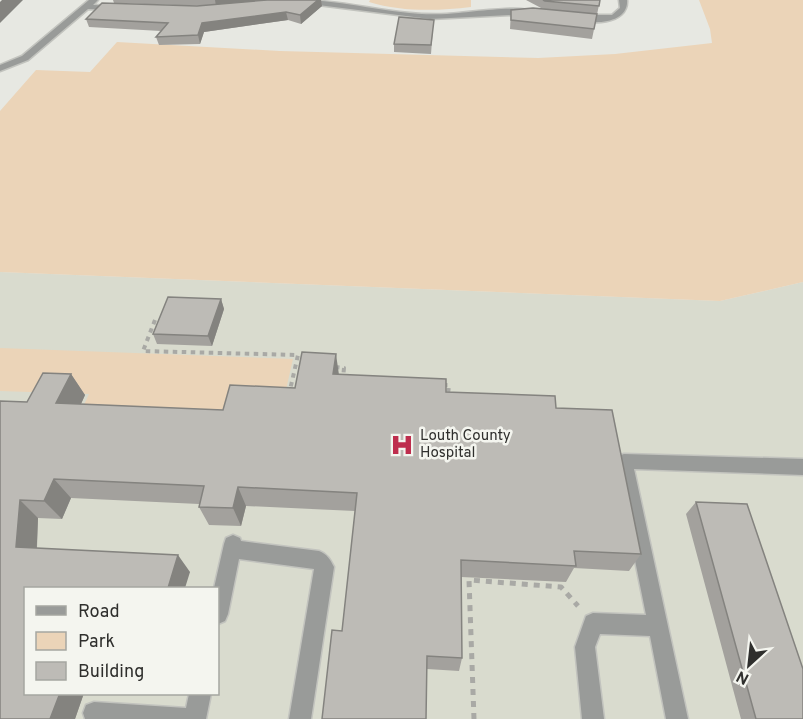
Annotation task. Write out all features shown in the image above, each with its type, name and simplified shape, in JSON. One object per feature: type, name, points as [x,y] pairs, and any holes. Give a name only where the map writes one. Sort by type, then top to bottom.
[{"type":"street","points":[[0,68],[25,58],[94,0]]},
{"type":"street","points":[[569,16],[598,19],[612,17],[622,13],[625,9],[623,0]]},
{"type":"street","points":[[293,2],[354,2],[399,15],[433,17],[488,8],[540,13]]},
{"type":"street","points":[[86,7],[130,9]]},
{"type":"street","points":[[677,719],[624,461],[803,467]]},
{"type":"street","points":[[219,609],[232,547],[319,560],[324,567],[300,719]]},
{"type":"street","points":[[593,719],[585,647],[593,623],[657,626]]},
{"type":"street","points":[[195,719],[200,695]]},
{"type":"street","points":[[94,713],[188,719]]},
{"type":"path","points":[[155,320],[143,351],[298,355],[289,392]]},
{"type":"path","points":[[295,364],[305,365]]},
{"type":"path","points":[[325,366],[344,368],[343,381],[355,381]]},
{"type":"path","points":[[437,384],[449,385],[448,402]]},
{"type":"path","points":[[474,719],[469,580],[561,587],[593,623]]},
{"type":"shaded area","name":"Louth County Hospital","points":[[0,272],[720,301],[803,282],[803,719],[0,719]]},
{"type":"green space","points":[[370,0],[471,0],[471,7],[407,9],[381,5],[369,2]]},
{"type":"green space","points":[[699,0],[803,0],[803,282],[720,301],[0,272],[0,111],[36,70],[90,72],[117,42],[280,51],[538,58],[615,54],[712,43],[710,29]]},
{"type":"green space","points":[[0,348],[293,359],[285,394],[227,428],[76,422],[89,394],[0,391]]},
{"type":"building","points":[[267,0],[318,0],[300,15],[286,12],[202,23],[198,35],[156,37],[168,23],[86,19],[102,3],[197,6]]},
{"type":"building","points":[[543,0],[600,0],[599,6]]},
{"type":"building","points":[[533,8],[597,14],[594,29],[511,20],[511,10]]},
{"type":"building","points":[[399,17],[434,20],[431,45],[394,44]]},
{"type":"building","points":[[168,297],[221,299],[208,336],[153,334]]},
{"type":"building","points":[[302,352],[336,354],[333,374],[446,379],[446,392],[555,396],[556,408],[612,410],[641,554],[574,551],[576,566],[461,560],[462,658],[427,656],[426,719],[322,719],[332,630],[342,631],[357,493],[238,487],[233,508],[199,507],[204,486],[54,479],[44,501],[20,500],[16,547],[178,555],[168,587],[24,587],[24,695],[59,695],[50,719],[0,719],[0,401],[27,402],[43,373],[71,374],[56,403],[223,410],[230,385],[295,388]]},
{"type":"building","points":[[696,502],[747,504],[803,669],[803,719],[756,719]]},
{"type":"place","name":"Louth County Hospital","points":[[402,445]]}]
